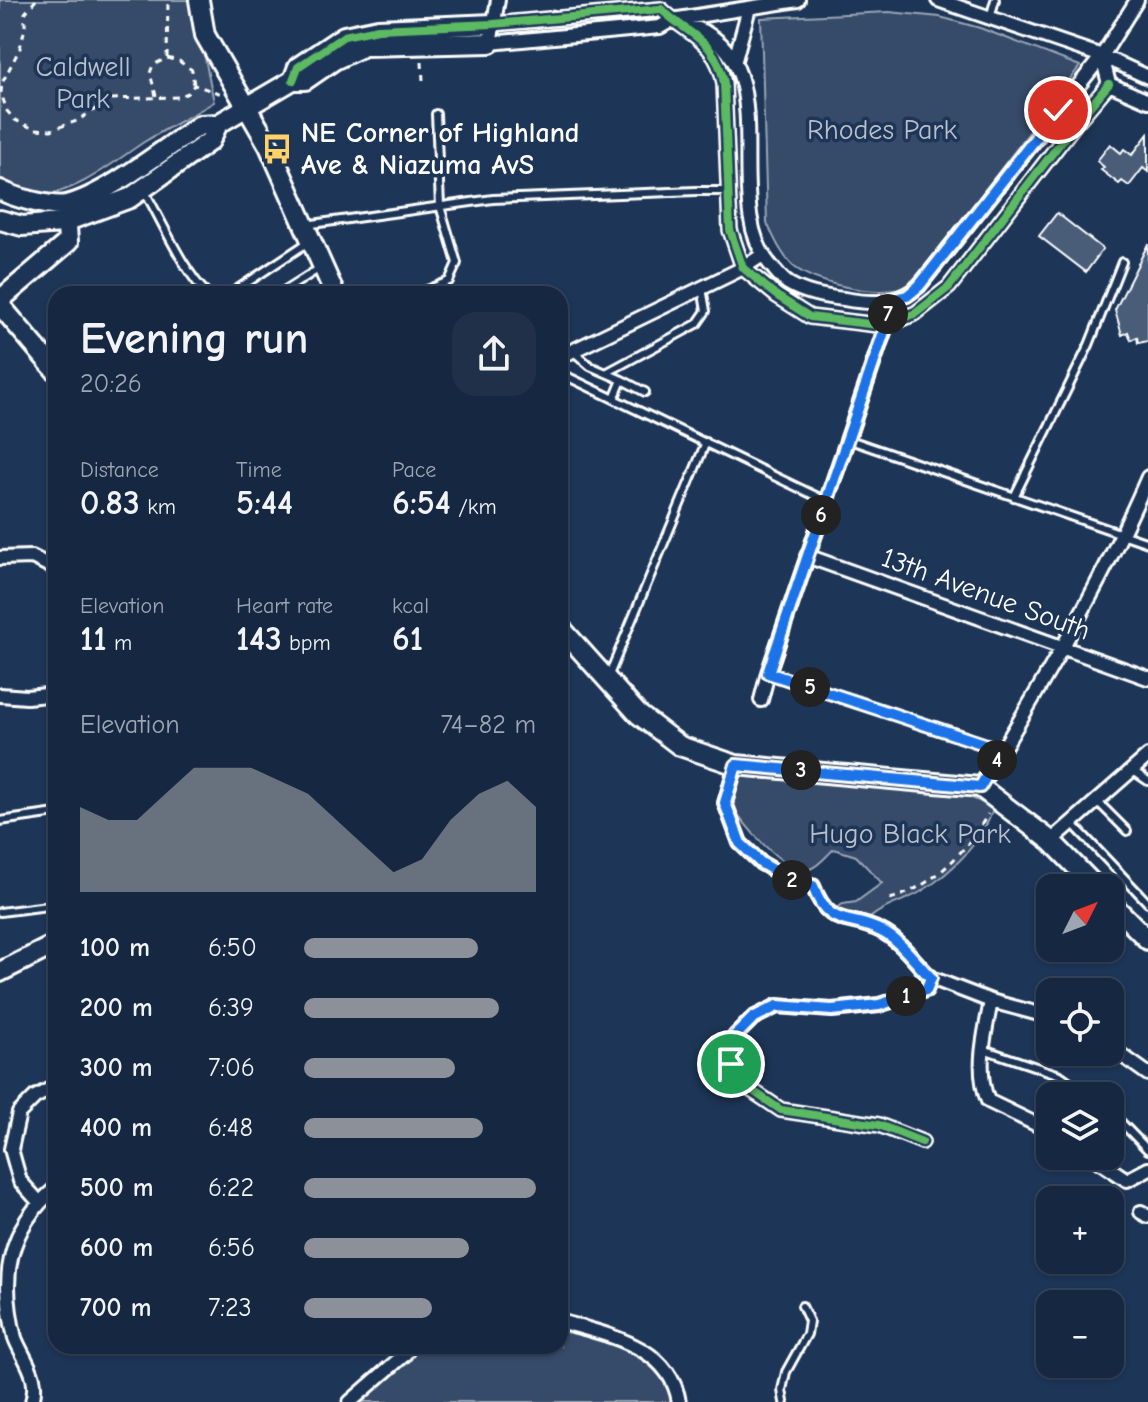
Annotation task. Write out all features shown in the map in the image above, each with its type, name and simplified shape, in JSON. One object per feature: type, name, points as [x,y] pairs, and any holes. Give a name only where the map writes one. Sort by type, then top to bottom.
[{"type":"street","points":[[199,0],[205,35],[267,143],[332,286]]},
{"type":"street","points":[[490,43],[498,0]]},
{"type":"street","points":[[67,213],[200,125],[218,124],[293,80],[305,80],[334,60],[364,46],[490,43],[660,27],[672,20],[798,0]]},
{"type":"street","points":[[938,0],[1102,56],[1148,77]]},
{"type":"street","points":[[672,20],[705,30],[720,41],[735,60],[743,88],[752,231],[761,256],[788,284],[816,295],[873,304],[907,296],[919,286],[1102,56],[1137,0]]},
{"type":"street","points":[[735,60],[749,8]]},
{"type":"street","points":[[293,80],[298,67],[344,36],[378,29],[493,24],[661,9],[709,46],[721,65],[730,230],[743,268],[777,296],[810,317],[886,326],[916,313],[949,287],[1109,84]]},
{"type":"street","points":[[1102,56],[1109,84]]},
{"type":"street","points":[[1109,84],[1148,101]]},
{"type":"street","points":[[0,220],[22,226],[130,198],[210,141],[218,124]]},
{"type":"street","points":[[0,190],[67,213]]},
{"type":"street","points":[[48,361],[0,303],[68,242],[67,213]]},
{"type":"street","points":[[568,353],[743,268],[761,256]]},
{"type":"street","points":[[761,700],[886,326],[890,300]]},
{"type":"street","points":[[980,787],[1064,648],[1124,534],[1148,477]]},
{"type":"street","name":"13th Avenue South","points":[[807,556],[1148,678]]},
{"type":"street","points":[[0,558],[32,557],[48,565]]},
{"type":"street","points":[[568,641],[638,714],[680,746],[736,765],[980,787],[1051,841],[1083,874]]},
{"type":"street","points":[[0,695],[48,695]]},
{"type":"street","points":[[1051,841],[1148,756]]},
{"type":"street","points":[[736,765],[725,803],[740,843],[761,863],[796,883],[813,886],[816,896],[834,918],[881,931],[928,984],[1036,1013]]},
{"type":"street","points":[[1124,916],[1148,940]]},
{"type":"street","points":[[0,972],[48,948]]},
{"type":"street","points":[[922,1142],[879,1125],[781,1110],[735,1079],[731,1064],[735,1036],[753,1018],[777,1006],[832,1010],[879,1005],[928,984]]},
{"type":"street","points":[[991,1001],[981,1084],[988,1101],[1036,1124]]},
{"type":"street","points":[[1124,1057],[1148,1074]]},
{"type":"street","points":[[39,1202],[20,1181],[11,1149],[19,1113],[35,1097],[48,1090]]},
{"type":"street","points":[[1112,1170],[1127,1180],[1148,1169]]},
{"type":"street","points":[[32,1402],[35,1378],[16,1341],[2,1292],[7,1253],[39,1202],[48,1195]]},
{"type":"street","points":[[568,1323],[618,1338],[653,1356],[669,1374],[679,1402]]},
{"type":"street","points":[[350,1402],[405,1354]]},
{"type":"lane","points":[[990,18],[995,0]]},
{"type":"lane","points":[[436,114],[440,206],[457,263],[449,281],[437,286]]},
{"type":"lane","points":[[143,189],[170,240],[202,286]]},
{"type":"lane","points":[[240,286],[308,232],[440,206],[546,196],[728,191]]},
{"type":"lane","points":[[1014,497],[1089,345],[1122,262]]},
{"type":"lane","points":[[292,286],[323,266]]},
{"type":"lane","points":[[606,373],[697,324],[706,311],[702,288]]},
{"type":"lane","points":[[573,351],[590,366],[645,392]]},
{"type":"lane","points":[[568,377],[826,501]]},
{"type":"lane","points":[[614,399],[622,380]]},
{"type":"lane","points":[[847,439],[1148,543]]},
{"type":"lane","points":[[606,681],[706,442]]},
{"type":"lane","points":[[768,673],[1001,752]]},
{"type":"lane","points":[[1132,770],[1148,781]]},
{"type":"lane","points":[[1097,801],[1127,831]]},
{"type":"lane","points":[[0,821],[48,814]]},
{"type":"lane","points":[[1072,823],[1148,903]]},
{"type":"lane","points":[[0,912],[48,906]]},
{"type":"lane","points":[[983,1049],[1060,1075],[1070,1082]]},
{"type":"lane","points":[[1124,1125],[1148,1150]]},
{"type":"lane","points":[[784,1402],[782,1390],[786,1372],[807,1334],[809,1321],[802,1306]]},
{"type":"path","points":[[36,0],[25,13],[20,48],[2,83],[1,93],[7,111],[15,120],[34,129],[51,130],[77,121],[111,99],[183,96],[194,85]]},
{"type":"path","points":[[167,58],[168,0]]},
{"type":"path","points":[[156,97],[150,73],[153,65],[167,58],[179,61],[192,70],[194,85]]},
{"type":"path","points":[[422,62],[423,81]]},
{"type":"path","points":[[194,85],[222,94],[222,85]]},
{"type":"path","points":[[890,899],[927,883],[957,859],[991,811]]},
{"type":"green space","name":"Caldwell Park","points":[[0,0],[193,0],[214,102],[81,183],[40,195],[14,190],[0,181]]},
{"type":"green space","name":"Rhodes Park","points":[[889,12],[940,17],[980,28],[1080,66],[925,268],[901,288],[876,291],[830,283],[793,266],[778,246],[767,223],[761,18]]},
{"type":"green space","name":"Hugo Black Park","points":[[742,769],[911,783],[973,798],[993,810],[973,845],[944,875],[866,922],[836,908],[856,902],[882,883],[856,856],[834,849],[810,869],[800,869],[777,856],[754,834],[730,802]]},
{"type":"green space","points":[[568,1333],[614,1343],[645,1357],[667,1383],[674,1402],[357,1402],[410,1361],[414,1354],[568,1354]]},
{"type":"building","points":[[1148,134],[1148,172],[1143,168],[1129,186],[1122,181],[1119,184],[1101,170],[1104,167],[1097,161],[1110,144],[1121,153],[1124,149],[1132,155]]},
{"type":"building","points":[[1057,213],[1103,249],[1086,272],[1039,236]]},
{"type":"building","points":[[1148,244],[1148,341],[1138,343],[1137,337],[1131,340],[1128,332],[1122,335],[1115,310]]},
{"type":"cycle path","points":[[293,80],[298,67],[344,36],[378,29],[493,24],[661,9],[708,47],[720,68],[724,83],[730,230],[743,268],[777,296],[810,317],[886,326],[916,313],[949,287],[1109,84]]},
{"type":"cycle path","points":[[736,765],[725,803],[740,843],[761,863],[796,883],[813,886],[819,900],[833,915],[888,935],[931,978],[926,990],[879,1005],[832,1010],[777,1006],[753,1018],[735,1036],[731,1064],[735,1079],[781,1110],[879,1125],[922,1142]]},
{"type":"place","name":"NE Corner of Highland Ave & Niazuma AvS","points":[[277,149]]},
{"type":"route","points":[[731,1064],[735,1036],[753,1018],[777,1006],[832,1010],[879,1005],[926,990],[931,978],[881,931],[834,918],[816,896],[813,886],[796,883],[761,863],[740,843],[725,803],[736,765],[980,787],[1001,752],[768,673],[886,326],[890,300],[907,296],[919,286],[1058,110]]}]
